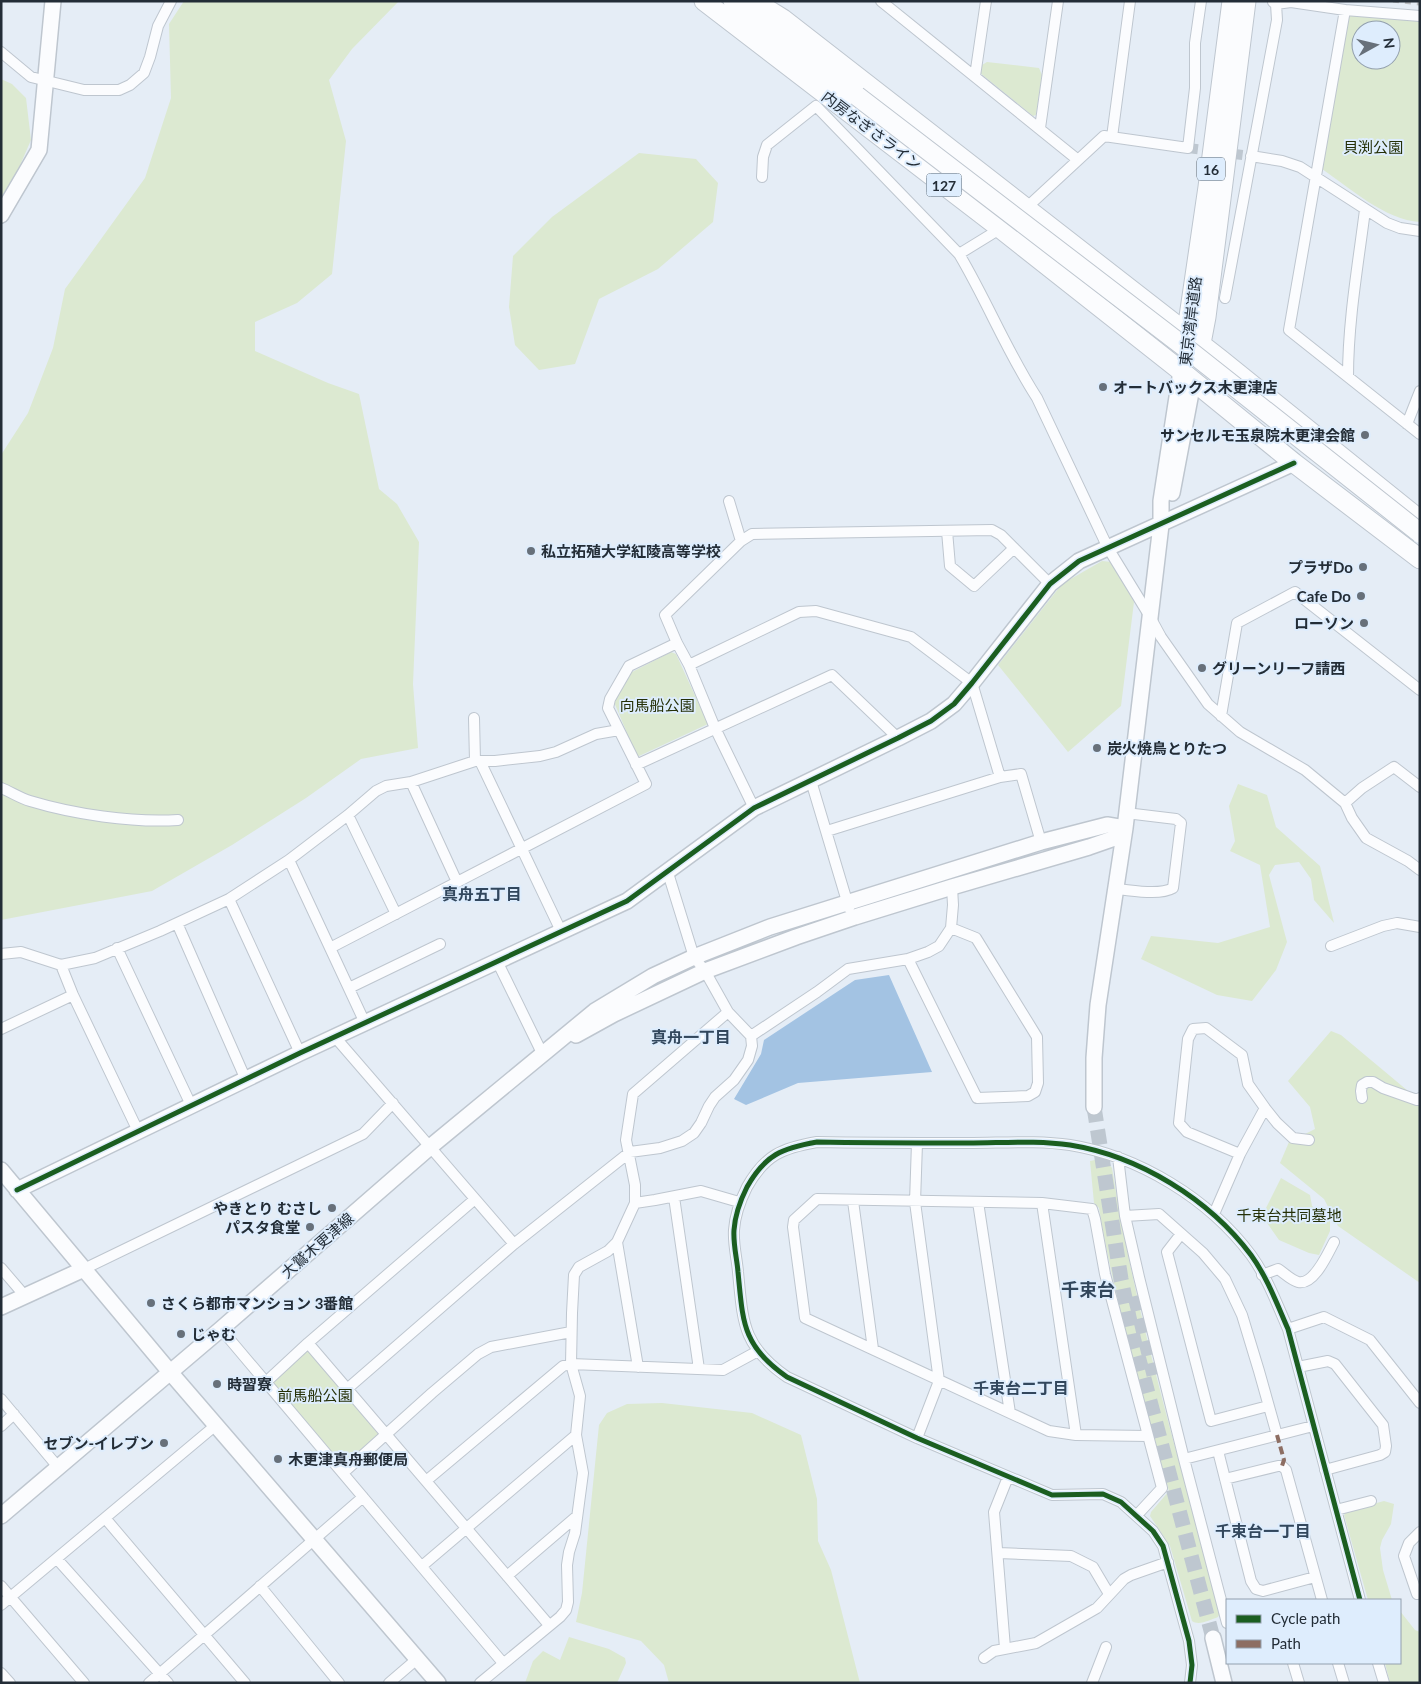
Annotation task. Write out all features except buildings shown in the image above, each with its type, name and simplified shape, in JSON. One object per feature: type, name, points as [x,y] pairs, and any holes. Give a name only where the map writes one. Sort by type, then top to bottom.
[{"type":"highway","name":"内房なぎさライン","points":[[704,1],[1001,228],[1187,376]]},
{"type":"highway","name":"127","points":[[733,1],[857,96],[1193,343]]},
{"type":"highway","name":"127","points":[[754,1],[783,19],[1026,208],[1193,343]]},
{"type":"highway","name":"東京湾岸道路","points":[[1239,3],[1193,343],[1420,532]]},
{"type":"highway","name":"16","points":[[1187,376],[1193,343]]},
{"type":"highway","points":[[1193,343],[1420,520]]},
{"type":"highway","name":"東京湾岸道路","points":[[1187,376],[1294,463],[1420,559]]},
{"type":"street","points":[[1,215],[39,150],[53,1]]},
{"type":"street","points":[[1,52],[31,77],[84,90],[119,90],[130,85],[144,73],[158,26],[171,1]]},
{"type":"street","points":[[881,1],[1078,160]]},
{"type":"street","points":[[975,76],[986,1]]},
{"type":"street","points":[[1040,128],[1058,1]]},
{"type":"street","points":[[1112,137],[1130,1]]},
{"type":"street","points":[[959,254],[1001,228],[1026,208],[1104,136],[1188,148],[1194,88],[1195,43],[1201,1]]},
{"type":"street","points":[[1225,298],[1276,20],[1274,3],[1291,2],[1345,10],[1420,16]]},
{"type":"street","points":[[1345,10],[1289,330],[1420,434]]},
{"type":"street","points":[[762,177],[762,157],[767,145],[816,106],[959,254],[976,281],[985,304],[1037,398],[1108,548],[1150,615],[1161,637],[1192,683],[1208,704],[1240,732],[1305,770],[1345,803],[1352,818],[1366,838],[1408,861],[1420,870]]},
{"type":"street","points":[[1251,156],[1300,167],[1387,223],[1400,228],[1420,231]]},
{"type":"street","points":[[1348,377],[1348,345],[1365,210]]},
{"type":"street","points":[[1099,1107],[1094,1058],[1098,1005],[1125,821],[1162,525],[1170,503],[1187,376]]},
{"type":"street","points":[[1407,424],[1420,391]]},
{"type":"street","points":[[17,1190],[300,1053],[627,901],[668,873],[710,839],[754,808],[931,721],[954,704],[1050,584],[1080,561],[1294,463]]},
{"type":"street","points":[[729,501],[741,541]]},
{"type":"street","points":[[754,808],[715,728],[689,665],[676,643],[664,615],[741,541],[752,534],[992,530],[1001,535],[1050,584]]},
{"type":"street","points":[[947,531],[950,566],[974,586],[1014,548]]},
{"type":"street","points":[[1221,716],[1237,623],[1295,592],[1420,690]]},
{"type":"street","points":[[689,665],[799,612],[816,611],[911,637],[972,683],[1000,778]]},
{"type":"street","points":[[330,948],[646,784],[608,708],[610,700],[629,666],[676,643]]},
{"type":"street","points":[[636,765],[832,675],[898,738]]},
{"type":"street","points":[[474,718],[477,761],[561,931]]},
{"type":"street","points":[[1,954],[21,952],[61,965],[94,958],[229,899],[288,860],[348,815],[376,791],[386,786],[411,782],[477,761],[540,756],[556,752],[596,734],[619,730]]},
{"type":"street","points":[[1345,803],[1362,788],[1394,767],[1420,787]]},
{"type":"street","points":[[827,831],[1000,778],[1021,774],[1041,842]]},
{"type":"street","points":[[811,781],[850,911]]},
{"type":"street","points":[[411,782],[457,882]]},
{"type":"street","points":[[1,788],[28,800],[94,814],[155,821],[178,820]]},
{"type":"street","points":[[348,815],[396,914]]},
{"type":"street","points":[[542,1053],[614,1014],[705,972],[850,911],[1041,842],[1125,821],[1176,819],[1181,823],[1173,888],[1168,891],[1159,892],[1116,888]]},
{"type":"street","points":[[542,1053],[595,1010],[653,976],[694,957],[770,927],[952,888],[1089,847],[1112,839],[1125,821]]},
{"type":"street","points":[[288,860],[365,1023]]},
{"type":"street","points":[[347,1389],[514,1244],[630,1152],[660,1148],[682,1141],[694,1133],[709,1106],[734,1080],[748,1060],[752,1046],[751,1036],[728,1012],[694,957],[668,873]]},
{"type":"street","points":[[751,1036],[848,969],[908,959],[939,946],[950,928],[953,905],[952,888]]},
{"type":"street","points":[[229,899],[300,1053]]},
{"type":"street","points":[[176,923],[246,1080]]},
{"type":"street","points":[[1331,946],[1383,926],[1397,923],[1420,927]]},
{"type":"street","points":[[908,959],[977,1098],[1028,1096],[1035,1092],[1038,1083],[1037,1037],[976,938],[950,928]]},
{"type":"street","points":[[349,988],[440,944]]},
{"type":"street","points":[[117,948],[191,1105]]},
{"type":"street","points":[[497,961],[542,1053]]},
{"type":"street","points":[[61,965],[73,995],[138,1131]]},
{"type":"street","points":[[1,1029],[73,995]]},
{"type":"street","points":[[480,1683],[566,1610],[568,1602],[567,1565],[575,1533],[583,1472],[576,1435],[580,1396],[571,1364],[574,1275],[579,1267],[608,1251],[617,1242],[635,1203],[635,1185],[630,1152],[626,1140],[633,1094],[728,1012]]},
{"type":"street","points":[[1240,1154],[1186,1132],[1179,1123],[1188,1039],[1193,1028],[1206,1028],[1242,1055],[1248,1084],[1265,1108],[1293,1138],[1309,1140]]},
{"type":"street","points":[[335,1037],[514,1244]]},
{"type":"street","name":"大鷲木更津線","points":[[1,1516],[542,1053]]},
{"type":"street","points":[[1362,1098],[1362,1085],[1367,1082],[1373,1082],[1383,1088],[1417,1100],[1420,1098]]},
{"type":"street","points":[[1,1307],[84,1269],[362,1134],[393,1103]]},
{"type":"street","points":[[1214,1214],[1240,1154],[1265,1108]]},
{"type":"street","points":[[1190,1683],[1192,1665],[1189,1641],[1163,1546],[1153,1531],[1121,1502],[1103,1494],[1052,1495],[1008,1477],[917,1438],[787,1377],[771,1366],[758,1351],[748,1335],[742,1314],[734,1232],[739,1202],[756,1172],[764,1163],[776,1154],[797,1146],[817,1142],[1061,1144],[1118,1157],[1167,1182],[1214,1214],[1251,1255],[1271,1290],[1288,1329],[1360,1599]]},
{"type":"street","points":[[917,1143],[915,1202],[939,1381],[917,1438]]},
{"type":"street","points":[[1118,1157],[1125,1216],[1138,1278],[1184,1459],[1226,1654]]},
{"type":"street","points":[[1,1170],[170,1372],[438,1683]]},
{"type":"street","points":[[635,1203],[700,1190],[739,1202]]},
{"type":"street","points":[[674,1196],[699,1369]]},
{"type":"street","points":[[266,1382],[308,1343],[475,1199]]},
{"type":"street","points":[[1137,1515],[1162,1488],[1105,1274],[1092,1209],[1042,1203],[817,1199],[794,1220],[793,1226],[804,1318],[1049,1431],[1076,1435],[1148,1436]]},
{"type":"street","points":[[853,1201],[873,1349]]},
{"type":"street","points":[[978,1202],[1010,1413]]},
{"type":"street","points":[[1042,1203],[1076,1435]]},
{"type":"street","points":[[1125,1216],[1158,1214],[1203,1253],[1225,1279],[1242,1315],[1277,1435]]},
{"type":"street","points":[[1181,1234],[1167,1252],[1211,1421],[1268,1406]]},
{"type":"street","points":[[617,1242],[638,1367]]},
{"type":"street","points":[[1262,1274],[1278,1269],[1299,1282],[1307,1281],[1321,1266],[1334,1242]]},
{"type":"street","points":[[1,1268],[25,1296]]},
{"type":"street","points":[[1288,1329],[1324,1316],[1370,1340],[1420,1403]]},
{"type":"street","points":[[221,1329],[503,1663]]},
{"type":"street","points":[[343,1473],[478,1354],[491,1347],[571,1332]]},
{"type":"street","points":[[308,1343],[549,1625]]},
{"type":"street","points":[[426,1481],[563,1366],[571,1364],[723,1370],[758,1351]]},
{"type":"street","points":[[1298,1367],[1328,1361],[1335,1364],[1383,1425],[1385,1452],[1325,1470]]},
{"type":"street","points":[[1,1399],[58,1467]]},
{"type":"street","points":[[1,1426],[14,1414]]},
{"type":"street","points":[[1,1605],[216,1425]]},
{"type":"street","points":[[1184,1459],[1313,1426]]},
{"type":"street","points":[[422,1566],[576,1435]]},
{"type":"street","points":[[1218,1451],[1251,1581],[1256,1589],[1263,1591],[1315,1577]]},
{"type":"street","points":[[1224,1479],[1278,1466],[1282,1466],[1286,1470],[1322,1599]]},
{"type":"street","points":[[1005,1648],[994,1512],[1008,1477]]},
{"type":"street","points":[[149,1683],[364,1497]]},
{"type":"street","points":[[1336,1510],[1371,1501]]},
{"type":"street","points":[[508,1576],[577,1516]]},
{"type":"street","points":[[105,1518],[245,1683]]},
{"type":"street","points":[[1417,1594],[1404,1556],[1409,1542],[1420,1532]]},
{"type":"street","points":[[998,1553],[1071,1556],[1093,1567],[1109,1594]]},
{"type":"street","points":[[56,1559],[168,1683]]},
{"type":"street","points":[[984,1658],[994,1651],[1036,1643],[1097,1608],[1124,1579],[1168,1562]]},
{"type":"street","points":[[1,1586],[84,1683]]},
{"type":"street","points":[[260,1586],[339,1683]]},
{"type":"street","points":[[1220,1632],[1224,1683]]},
{"type":"street","points":[[1092,1683],[1106,1647]]},
{"type":"street","points":[[389,1683],[417,1658]]},
{"type":"street","points":[[1229,1664],[1234,1683]]},
{"type":"street","points":[[1293,1664],[1299,1683]]},
{"type":"street","points":[[1338,1664],[1344,1683]]},
{"type":"street","points":[[1378,1664],[1384,1683]]},
{"type":"street","points":[[1,1673],[10,1683]]},
{"type":"green space","points":[[184,1],[399,1],[352,49],[329,80],[346,141],[332,274],[297,303],[255,322],[255,351],[328,383],[359,394],[379,489],[397,504],[419,542],[413,684],[418,748],[361,759],[306,798],[232,845],[152,891],[1,920],[1,455],[28,413],[53,348],[65,289],[145,178],[171,98],[169,24]]},
{"type":"green space","name":"貝渕公園","points":[[1349,14],[1420,19],[1420,222],[1394,216],[1356,194],[1322,169]]},
{"type":"green space","points":[[987,62],[1039,68],[1042,75],[1036,115],[1033,116],[980,73],[982,65]]},
{"type":"green space","points":[[1,79],[12,84],[26,98],[31,140],[18,170],[1,198]]},
{"type":"green space","points":[[639,153],[696,159],[718,183],[713,222],[658,269],[599,299],[575,364],[539,370],[515,345],[509,307],[513,256],[552,217]]},
{"type":"green space","points":[[1102,561],[1112,562],[1134,602],[1121,706],[1068,752],[998,665],[1062,584]]},
{"type":"green space","name":"向馬船公園","points":[[671,652],[676,654],[708,724],[637,757],[614,702],[632,672]]},
{"type":"green space","points":[[1238,784],[1267,795],[1276,827],[1320,866],[1334,923],[1314,900],[1311,879],[1299,862],[1275,865],[1269,875],[1287,942],[1276,970],[1252,1001],[1217,995],[1141,959],[1151,936],[1218,943],[1270,927],[1260,865],[1230,851],[1235,841],[1229,806]]},
{"type":"green space","points":[[1331,1031],[1341,1035],[1420,1101],[1420,1283],[1338,1226],[1324,1199],[1280,1163],[1289,1142],[1315,1129],[1310,1107],[1288,1081]]},
{"type":"green space","points":[[1095,1160],[1108,1163],[1112,1168],[1146,1336],[1220,1613],[1218,1617],[1205,1622],[1198,1623],[1192,1621],[1170,1546],[1150,1516],[1151,1512],[1169,1491],[1121,1315],[1099,1208],[1094,1203],[1090,1161]]},
{"type":"green space","name":"千束台共同墓地","points":[[1281,1178],[1310,1195],[1312,1206],[1330,1221],[1330,1231],[1319,1255],[1309,1253],[1279,1240],[1262,1216]]},
{"type":"green space","name":"前馬船公園","points":[[308,1346],[382,1434],[343,1469],[269,1382]]},
{"type":"green space","points":[[662,1403],[752,1413],[801,1435],[817,1499],[818,1541],[831,1570],[860,1683],[669,1683],[664,1665],[641,1641],[576,1622],[582,1593],[599,1425],[607,1413],[627,1404]]},
{"type":"green space","points":[[1384,1501],[1394,1504],[1391,1524],[1382,1540],[1380,1548],[1383,1570],[1392,1599],[1368,1599],[1344,1515],[1347,1511]]},
{"type":"green space","points":[[1401,1612],[1415,1630],[1420,1632],[1420,1683],[1390,1683],[1385,1664],[1401,1664]]},
{"type":"green space","points":[[569,1637],[609,1649],[625,1658],[626,1663],[617,1683],[525,1683],[533,1661],[543,1651],[560,1660]]},
{"type":"water","points":[[889,975],[932,1072],[798,1083],[746,1105],[734,1099],[761,1054],[764,1040],[855,980]]},
{"type":"tunnel","points":[[1188,148],[1251,156]]},
{"type":"tunnel","points":[[1094,1107],[1121,1279],[1134,1341],[1213,1638]]},
{"type":"tunnel","points":[[1135,1296],[1154,1375]]},
{"type":"railway","points":[[1393,1],[1420,4]]},
{"type":"marked path","points":[[1277,1435],[1284,1460],[1282,1466]]},
{"type":"cycle path","points":[[17,1190],[300,1053],[627,901],[754,808],[931,721],[954,704],[1050,584],[1079,561],[1294,463]]},
{"type":"cycle path","points":[[1190,1683],[1192,1665],[1189,1641],[1163,1546],[1153,1531],[1121,1502],[1103,1494],[1052,1495],[917,1438],[787,1377],[761,1355],[753,1343],[744,1319],[734,1230],[738,1208],[747,1187],[768,1160],[784,1150],[817,1142],[1058,1143],[1096,1151],[1121,1159],[1147,1170],[1193,1198],[1215,1216],[1251,1255],[1276,1300],[1288,1329],[1360,1599]]},
{"type":"place","name":"オートバックス木更津店","points":[[1103,387]]},
{"type":"place","name":"サンセルモ玉泉院木更津会館","points":[[1365,435]]},
{"type":"place","name":"私立拓殖大学紅陵高等学校","points":[[531,551]]},
{"type":"place","name":"プラザDo","points":[[1363,567]]},
{"type":"place","name":"Cafe Do","points":[[1361,596]]},
{"type":"place","name":"ローソン","points":[[1364,623]]},
{"type":"place","name":"グリーンリーフ請西","points":[[1202,668]]},
{"type":"place","name":"炭火焼鳥とりたつ","points":[[1097,748]]},
{"type":"place","name":"やきとり むさし","points":[[332,1208]]},
{"type":"place","name":"パスタ食堂","points":[[310,1227]]},
{"type":"place","name":"さくら都市マンション 3番館","points":[[151,1303]]},
{"type":"place","name":"じゃむ","points":[[181,1334]]},
{"type":"place","name":"時習寮","points":[[217,1384]]},
{"type":"place","name":"セブン-イレブン","points":[[164,1443]]},
{"type":"place","name":"木更津真舟郵便局","points":[[278,1459]]},
{"type":"district","name":"真舟五丁目","points":[[482,893]]},
{"type":"district","name":"真舟一丁目","points":[[691,1036]]},
{"type":"district","name":"千束台","points":[[1088,1289]]},
{"type":"district","name":"千束台二丁目","points":[[1021,1387]]},
{"type":"district","name":"千束台一丁目","points":[[1263,1530]]}]
